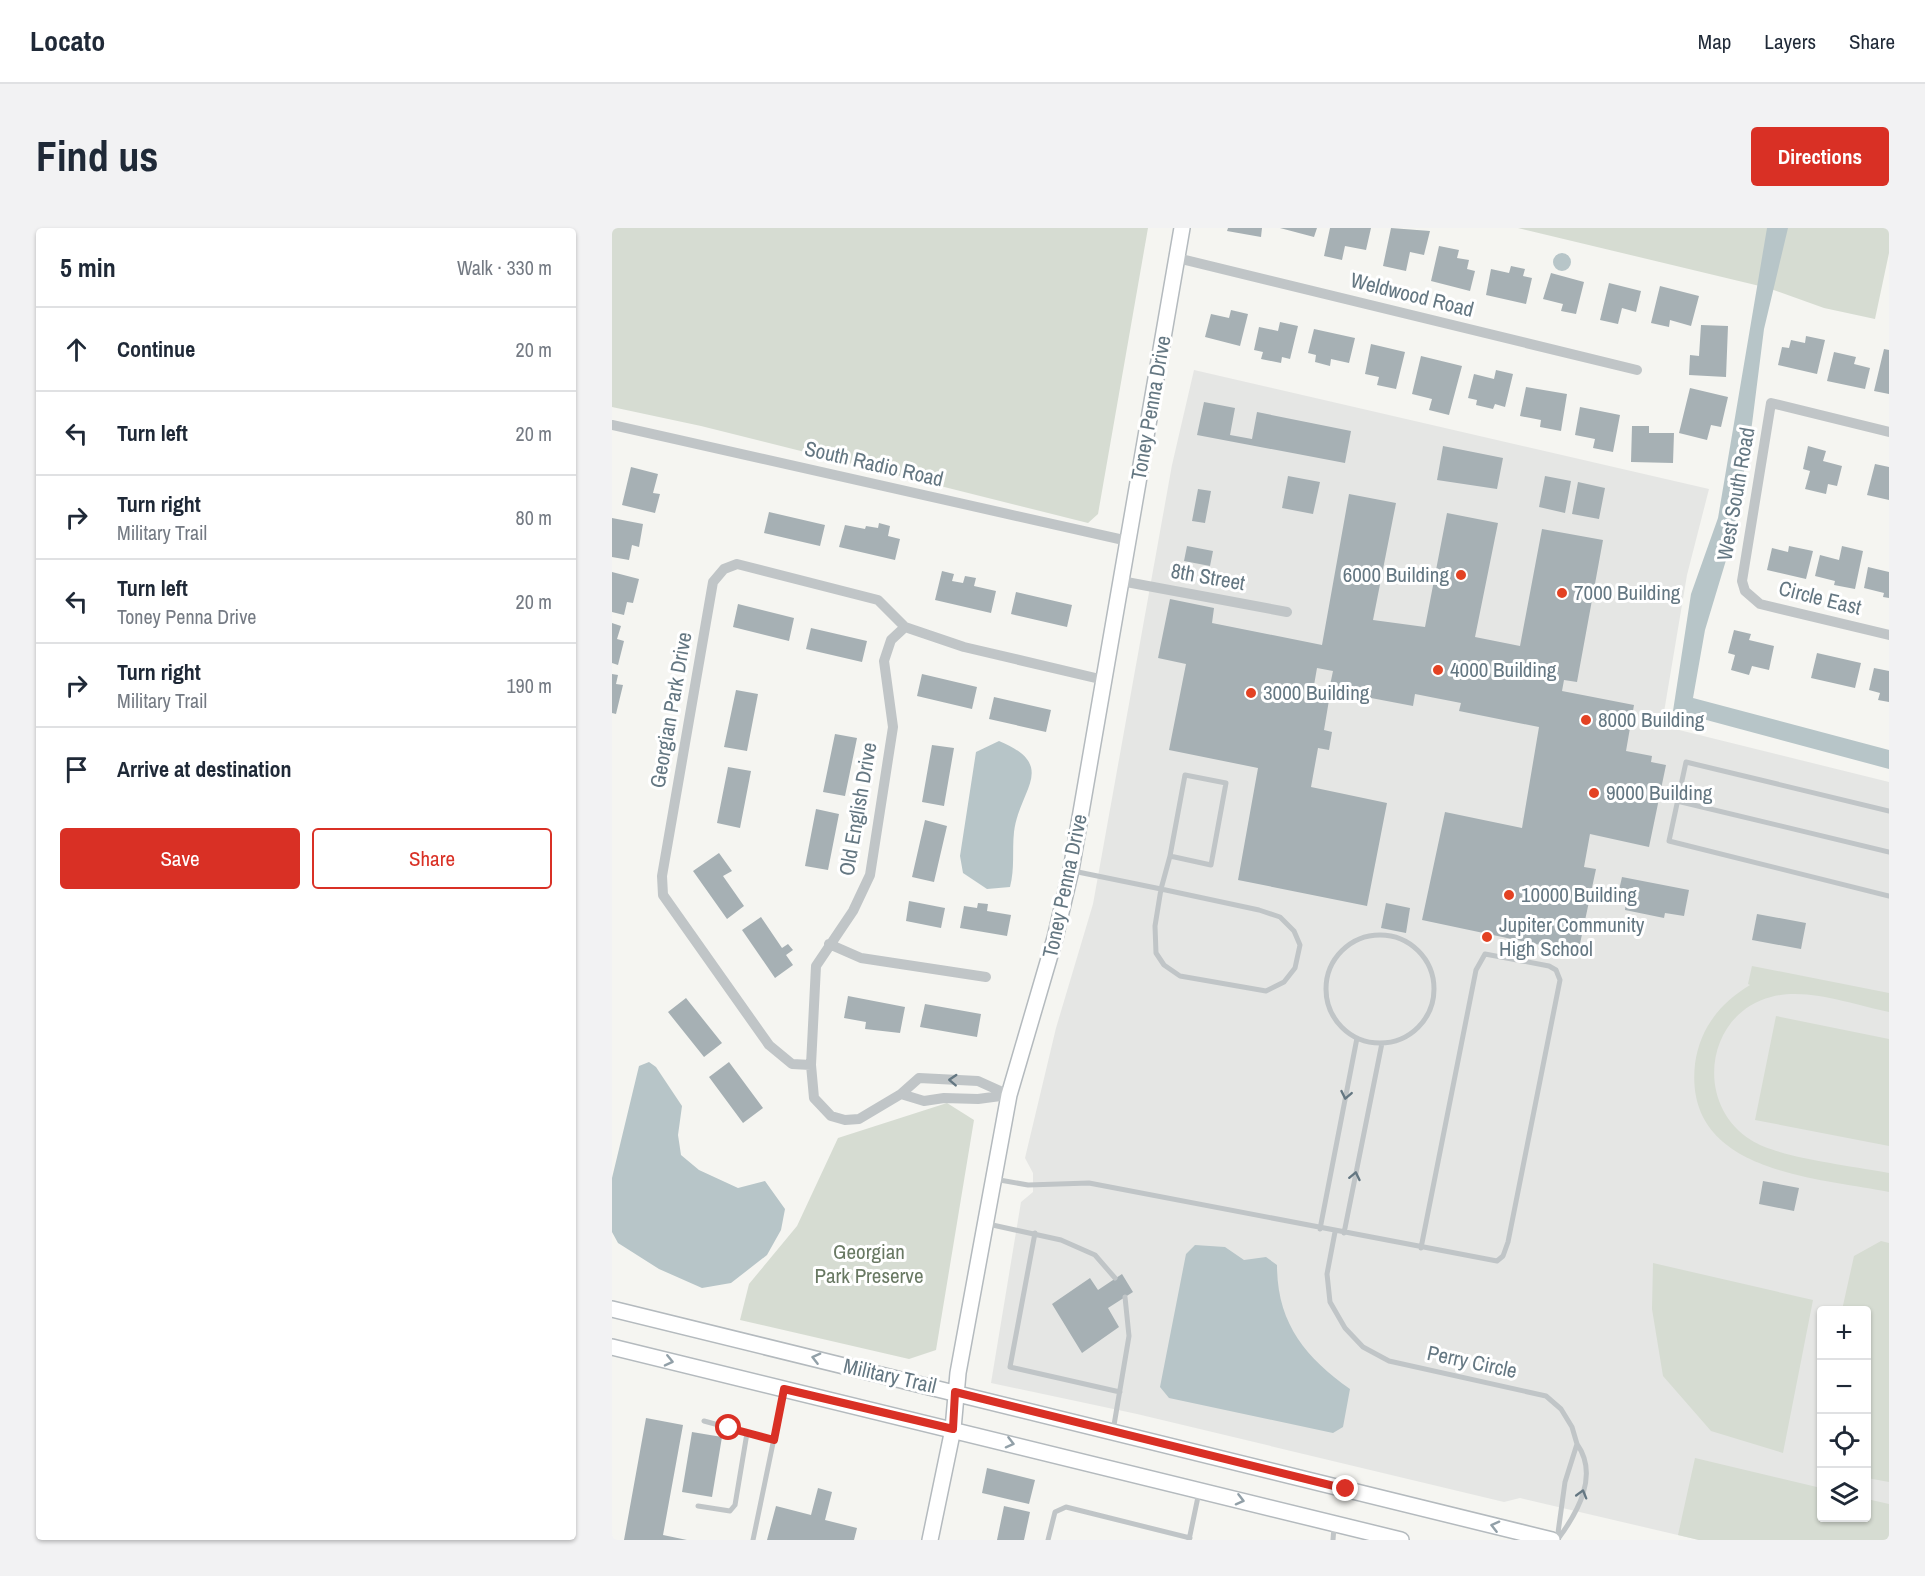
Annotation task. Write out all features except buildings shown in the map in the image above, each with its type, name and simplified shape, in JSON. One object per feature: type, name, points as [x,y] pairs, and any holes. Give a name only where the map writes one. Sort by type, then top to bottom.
[{"type":"main road","name":"Toney Penna Drive","points":[[930,1540],[953,1429],[955,1392],[1009,1095],[1055,938],[1071,870],[1182,228]]},
{"type":"main road","name":"Military Trail","points":[[612,1310],[955,1392],[1552,1540]]},
{"type":"main road","name":"Military Trail","points":[[612,1347],[1401,1540]]},
{"type":"street","name":"Weldwood Road","points":[[1177,258],[1637,370]]},
{"type":"street","name":"West South Road","points":[[1745,591],[1742,571],[1771,403],[1889,432]]},
{"type":"street","name":"South Radio Road","points":[[612,425],[1128,541]]},
{"type":"street","name":"Georgian Park Drive","points":[[811,1065],[792,1064],[769,1045],[663,895],[662,876],[713,582],[724,569],[736,564],[878,600],[905,627],[964,646],[1104,680]]},
{"type":"street","name":"8th Street","points":[[1121,581],[1287,612]]},
{"type":"street","name":"Circle East","points":[[1745,591],[1760,604],[1889,635]]},
{"type":"street","name":"Old English Drive","points":[[811,1065],[816,966],[853,911],[870,875],[892,727],[884,661],[891,640],[905,627]]},
{"type":"street","points":[[829,944],[861,958],[986,977]]},
{"type":"street","points":[[811,1065],[814,1098],[831,1116],[845,1120],[859,1119],[902,1094],[919,1078],[978,1082],[1009,1095]]},
{"type":"street","points":[[902,1094],[924,1101],[944,1098],[978,1099],[1009,1095]]},
{"type":"lane","points":[[1889,811],[1686,762],[1669,841],[1889,896]]},
{"type":"lane","points":[[1071,870],[1161,889],[1280,917],[1294,931],[1300,945],[1295,968],[1284,982],[1266,991],[1180,976],[1164,965],[1156,953],[1155,926],[1161,889],[1170,856],[1185,775],[1226,783],[1211,865],[1170,856]]},
{"type":"lane","points":[[1677,801],[1889,852]]},
{"type":"lane","points":[[1378,934],[1397,937],[1413,946],[1431,972],[1433,998],[1418,1028],[1401,1038],[1382,1043],[1357,1038],[1347,1032],[1334,1018],[1326,993],[1327,978],[1339,953],[1356,940],[1378,934]]},
{"type":"lane","points":[[992,1179],[1028,1185],[1089,1183],[1335,1232],[1420,1248],[1497,1261],[1503,1256],[1560,980],[1556,970],[1549,966],[1485,954],[1476,970],[1420,1248]]},
{"type":"lane","points":[[1320,1229],[1357,1038]]},
{"type":"lane","points":[[1344,1233],[1382,1043]]},
{"type":"lane","points":[[984,1223],[1061,1240],[1095,1255],[1115,1278]]},
{"type":"lane","name":"Perry Circle","points":[[1335,1232],[1327,1274],[1330,1302],[1345,1328],[1363,1347],[1389,1360],[1546,1396],[1561,1409],[1572,1426],[1577,1444],[1587,1458],[1584,1488],[1575,1516],[1557,1540]]},
{"type":"lane","points":[[1035,1233],[1010,1366],[1120,1392]]},
{"type":"lane","points":[[1113,1431],[1129,1336],[1125,1297]]},
{"type":"lane","points":[[753,1540],[784,1389]]},
{"type":"lane","points":[[704,1421],[774,1440]]},
{"type":"lane","points":[[698,1506],[730,1511],[735,1505],[747,1433]]},
{"type":"lane","points":[[1557,1540],[1564,1482],[1577,1444]]},
{"type":"lane","points":[[1048,1540],[1055,1512],[1066,1507],[1190,1539],[1199,1490]]},
{"type":"lane","points":[[1333,1540],[1334,1524]]},
{"type":"shaded area","points":[[1767,228],[1788,228],[1764,329],[1752,424],[1733,537],[1705,630],[1693,698],[1889,750],[1889,769],[1673,711],[1691,594],[1718,518]]},
{"type":"shaded area","points":[[1562,253],[1568,256],[1571,262],[1568,268],[1562,271],[1556,268],[1553,262],[1556,256]]},
{"type":"shaded area","name":"Jupiter Community High School","points":[[1194,370],[1709,489],[1687,575],[1664,712],[1671,728],[1889,782],[1889,1540],[1699,1540],[1520,1498],[1504,1502],[1137,1414],[991,1383],[1021,1202],[1033,1192],[1033,1173],[1025,1158],[1056,1028],[1093,904],[1172,465]]},
{"type":"shaded area","points":[[999,741],[1017,750],[1027,760],[1031,769],[1031,780],[1017,817],[1014,832],[1010,887],[987,889],[963,873],[960,856],[976,752]]},
{"type":"shaded area","points":[[649,1062],[656,1067],[682,1106],[678,1135],[681,1155],[699,1170],[738,1188],[765,1181],[785,1209],[781,1230],[767,1255],[731,1283],[702,1288],[659,1269],[618,1243],[612,1232],[612,1178],[639,1066]]},
{"type":"shaded area","points":[[1195,1245],[1225,1247],[1244,1260],[1266,1257],[1277,1265],[1282,1304],[1297,1337],[1320,1364],[1350,1389],[1343,1427],[1333,1433],[1169,1398],[1160,1387],[1186,1254]]},
{"type":"green space","points":[[612,228],[1148,228],[1098,514],[1088,523],[701,426],[612,407]]},
{"type":"green space","points":[[1518,228],[1889,228],[1889,253],[1875,319],[1824,308],[1768,288]]},
{"type":"green space","points":[[1752,966],[1889,993],[1889,1012],[1830,998],[1800,994],[1771,997],[1749,1007],[1732,1022],[1721,1040],[1715,1062],[1715,1084],[1721,1105],[1733,1125],[1751,1140],[1797,1157],[1889,1173],[1889,1192],[1792,1174],[1760,1163],[1732,1148],[1710,1128],[1697,1100],[1695,1064],[1701,1039],[1721,1008],[1750,985],[1748,984]]},
{"type":"green space","points":[[1776,1016],[1889,1039],[1889,1146],[1755,1120]]},
{"type":"green space","name":"Georgian Park Preserve","points":[[947,1103],[974,1120],[936,1350],[909,1359],[740,1320],[749,1284],[797,1226],[838,1138]]},
{"type":"green space","points":[[1881,1241],[1889,1243],[1889,1482],[1871,1479],[1871,1306],[1843,1306],[1854,1256]]},
{"type":"green space","points":[[1653,1263],[1813,1300],[1783,1453],[1711,1431],[1663,1376],[1652,1309]]},
{"type":"green space","points":[[1695,1458],[1817,1487],[1817,1522],[1871,1522],[1871,1500],[1889,1504],[1889,1540],[1699,1540],[1678,1535]]},
{"type":"place","name":"6000 Building","points":[[1461,575]]},
{"type":"place","name":"7000 Building","points":[[1562,593]]},
{"type":"place","name":"4000 Building","points":[[1438,670]]},
{"type":"place","name":"3000 Building","points":[[1251,693]]},
{"type":"place","name":"8000 Building","points":[[1586,720]]},
{"type":"place","name":"9000 Building","points":[[1594,793]]},
{"type":"place","name":"10000 Building","points":[[1509,895]]},
{"type":"place","name":"Jupiter Community High School","points":[[1487,937]]},
{"type":"route","points":[[729,1428],[774,1440],[784,1389],[953,1429],[955,1392],[1346,1489]]}]
